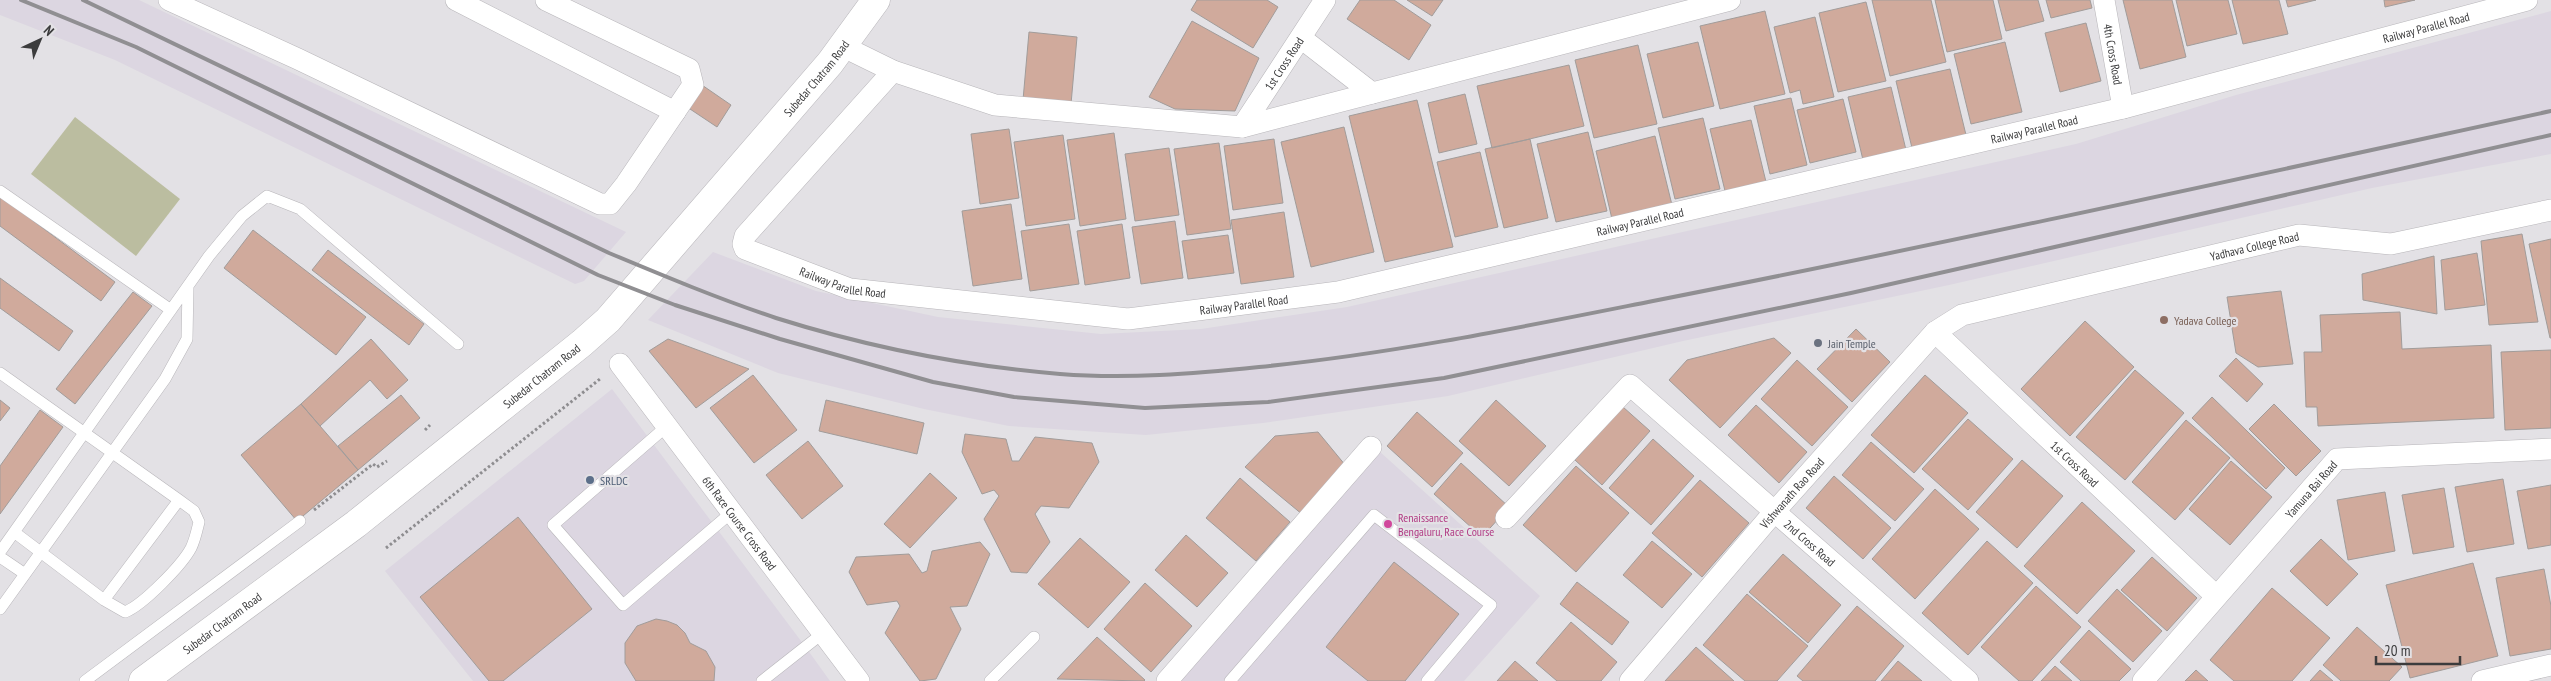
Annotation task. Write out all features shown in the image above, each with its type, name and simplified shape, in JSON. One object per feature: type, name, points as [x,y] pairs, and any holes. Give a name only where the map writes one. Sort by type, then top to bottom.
[{"type":"main road","name":"Subedar Chatram Road","points":[[143,681],[356,524],[608,320],[830,63],[876,0]]},
{"type":"street","points":[[169,0],[298,59],[600,204],[610,204],[693,85],[689,69],[546,0]]},
{"type":"street","points":[[456,0],[675,112]]},
{"type":"street","name":"1st Cross Road","points":[[1242,127],[1325,0]]},
{"type":"street","points":[[842,46],[893,70],[995,105],[1242,127],[1730,0]]},
{"type":"street","name":"4th Cross Road","points":[[2104,0],[2123,108]]},
{"type":"street","name":"Railway Parallel Road","points":[[893,70],[745,236],[743,244],[745,249],[850,289],[1128,318],[1338,292],[2123,108],[2527,0]]},
{"type":"street","points":[[1301,38],[1372,93]]},
{"type":"street","name":"Yadhava College Road","points":[[1962,315],[2299,235],[2391,244],[2551,210]]},
{"type":"street","name":"Vishwanath Rao Road","points":[[1630,681],[1775,511],[1935,332],[1962,315]]},
{"type":"street","name":"1st Cross Road","points":[[1935,332],[2216,596]]},
{"type":"street","name":"6th Race Course Cross Road","points":[[620,364],[859,681]]},
{"type":"street","name":"2nd Cross Road","points":[[1506,518],[1630,384],[1968,681]]},
{"type":"street","points":[[1168,681],[1371,448]]},
{"type":"street","name":"Yamuna Bai Road","points":[[2142,681],[2337,459],[2551,448]]},
{"type":"street","points":[[2482,681],[2551,665]]},
{"type":"lane","points":[[0,191],[171,310]]},
{"type":"lane","points":[[0,552],[188,286],[242,216],[267,196],[300,209],[458,344]]},
{"type":"lane","points":[[0,609],[166,379],[187,339],[188,286]]},
{"type":"lane","points":[[0,373],[179,500],[194,512],[200,522],[191,548],[153,593],[135,608],[125,612],[104,600],[14,532]]},
{"type":"lane","points":[[667,426],[553,525],[624,605],[732,512]]},
{"type":"lane","points":[[104,600],[179,500]]},
{"type":"lane","points":[[1230,681],[1374,515],[1491,605],[1428,681]]},
{"type":"lane","points":[[85,681],[300,521]]},
{"type":"lane","points":[[0,557],[25,574]]},
{"type":"lane","points":[[762,681],[823,633]]},
{"type":"lane","points":[[990,681],[1034,637]]},
{"type":"path","points":[[386,548],[620,364]]},
{"type":"path","points":[[300,521],[373,464],[377,467]]},
{"type":"shaded area","points":[[0,0],[139,0],[626,232],[584,281],[575,284],[115,60],[0,15]]},
{"type":"shaded area","points":[[2551,11],[2551,154],[2372,188],[1949,285],[1683,341],[1448,396],[1263,423],[1146,435],[1009,426],[924,409],[778,373],[648,320],[713,252],[816,291],[938,317],[1101,334],[1201,329],[1347,307],[2076,144],[2236,95]]},
{"type":"shaded area","name":"SRLDC","points":[[612,389],[830,681],[473,681],[385,571]]},
{"type":"shaded area","name":"Renaissance Bengaluru, Race Course","points":[[1379,451],[1540,596],[1464,681],[1178,681]]},
{"type":"green space","points":[[75,117],[180,199],[136,256],[31,174]]},
{"type":"building","points":[[1197,0],[1267,0],[1278,7],[1253,48],[1191,10]]},
{"type":"building","points":[[1360,0],[1394,0],[1431,25],[1409,60],[1347,19]]},
{"type":"building","points":[[1407,0],[1443,0],[1432,16]]},
{"type":"building","points":[[1872,0],[1931,0],[1946,62],[1890,76]]},
{"type":"building","points":[[1935,0],[1993,0],[2002,39],[1947,52]]},
{"type":"building","points":[[1998,0],[2038,0],[2044,21],[2006,31]]},
{"type":"building","points":[[2046,0],[2090,0],[2092,8],[2051,18]]},
{"type":"building","points":[[2123,0],[2172,0],[2186,57],[2140,69]]},
{"type":"building","points":[[2176,0],[2228,0],[2237,34],[2187,46]]},
{"type":"building","points":[[2232,0],[2279,0],[2288,34],[2243,44]]},
{"type":"building","points":[[2286,0],[2316,0],[2288,7]]},
{"type":"building","points":[[2384,0],[2415,0],[2385,7]]},
{"type":"building","points":[[1866,2],[1886,81],[1838,92],[1819,13]]},
{"type":"building","points":[[1765,11],[1785,94],[1720,109],[1700,26]]},
{"type":"building","points":[[1815,17],[1834,97],[1803,104],[1800,90],[1790,93],[1774,27]]},
{"type":"building","points":[[1192,21],[1259,58],[1235,111],[1175,109],[1149,97]]},
{"type":"building","points":[[2086,23],[2101,81],[2060,92],[2045,33]]},
{"type":"building","points":[[1029,32],[1077,37],[1071,104],[1023,100]]},
{"type":"building","points":[[1698,42],[1714,106],[1663,118],[1647,54]]},
{"type":"building","points":[[2005,42],[2022,112],[1971,124],[1954,54]]},
{"type":"building","points":[[1638,45],[1657,124],[1594,138],[1575,60]]},
{"type":"building","points":[[1569,65],[1584,126],[1492,148],[1477,86]]},
{"type":"building","points":[[1950,69],[1966,135],[1912,148],[1896,81]]},
{"type":"building","points":[[699,83],[731,105],[717,127],[684,105]]},
{"type":"building","points":[[1891,87],[1906,150],[1863,160],[1848,97]]},
{"type":"building","points":[[1465,94],[1477,144],[1439,153],[1428,103]]},
{"type":"building","points":[[1791,98],[1807,165],[1770,174],[1754,106]]},
{"type":"building","points":[[1843,99],[1856,152],[1810,163],[1797,110]]},
{"type":"building","points":[[1417,100],[1453,247],[1385,262],[1349,116]]},
{"type":"building","points":[[1703,118],[1720,189],[1675,199],[1658,128]]},
{"type":"building","points":[[1751,120],[1767,186],[1726,195],[1710,129]]},
{"type":"building","points":[[1344,127],[1374,252],[1311,267],[1281,142]]},
{"type":"building","points":[[1009,129],[1019,198],[980,204],[971,134]]},
{"type":"building","points":[[1588,132],[1607,211],[1556,222],[1537,144]]},
{"type":"building","points":[[1114,133],[1126,219],[1080,226],[1067,140]]},
{"type":"building","points":[[1063,135],[1075,219],[1026,226],[1014,142]]},
{"type":"building","points":[[1655,136],[1672,205],[1612,219],[1596,151]]},
{"type":"building","points":[[1274,139],[1283,203],[1233,210],[1224,146]]},
{"type":"building","points":[[1530,139],[1548,218],[1504,228],[1485,149]]},
{"type":"building","points":[[1219,143],[1231,229],[1187,235],[1174,149]]},
{"type":"building","points":[[1169,148],[1179,215],[1135,221],[1125,154]]},
{"type":"building","points":[[1480,152],[1498,227],[1455,237],[1437,162]]},
{"type":"building","points":[[0,196],[115,282],[101,301],[0,226]]},
{"type":"building","points":[[1011,204],[1022,279],[973,286],[962,211]]},
{"type":"building","points":[[1284,212],[1294,277],[1241,284],[1231,220]]},
{"type":"building","points":[[1175,221],[1183,278],[1141,284],[1132,227]]},
{"type":"building","points":[[1069,224],[1079,284],[1030,291],[1021,231]]},
{"type":"building","points":[[1122,224],[1130,278],[1085,285],[1077,231]]},
{"type":"building","points":[[253,230],[366,317],[336,355],[224,268]]},
{"type":"building","points":[[2522,234],[2538,322],[2489,325],[2481,241]]},
{"type":"building","points":[[1228,235],[1234,273],[1188,279],[1182,241]]},
{"type":"building","points":[[2551,239],[2551,338],[2550,338],[2529,244]]},
{"type":"building","points":[[328,250],[424,324],[409,345],[312,270]]},
{"type":"building","points":[[2477,253],[2485,305],[2445,310],[2441,260]]},
{"type":"building","points":[[2434,256],[2437,314],[2363,300],[2362,274]]},
{"type":"building","points":[[0,278],[73,331],[59,351],[0,308]]},
{"type":"building","points":[[2281,291],[2293,364],[2258,367],[2236,353],[2227,297]]},
{"type":"building","points":[[133,292],[152,306],[75,404],[56,389]]},
{"type":"building","points":[[2400,312],[2402,349],[2491,345],[2494,418],[2318,426],[2317,407],[2306,407],[2304,352],[2322,352],[2320,315]]},
{"type":"building","points":[[2085,321],[2134,367],[2070,436],[2021,389]]},
{"type":"building","points":[[1856,329],[1890,362],[1852,402],[1817,369]]},
{"type":"building","points":[[1774,338],[1791,353],[1720,428],[1669,380],[1687,360]]},
{"type":"building","points":[[371,339],[408,380],[387,399],[370,380],[320,426],[301,404]]},
{"type":"building","points":[[668,339],[749,369],[696,408],[649,351]]},
{"type":"building","points":[[2551,350],[2551,428],[2505,430],[2501,352]]},
{"type":"building","points":[[2236,358],[2263,384],[2247,402],[2219,376]]},
{"type":"building","points":[[1797,360],[1848,407],[1812,446],[1761,399]]},
{"type":"building","points":[[2135,370],[2184,413],[2125,480],[2076,437]]},
{"type":"building","points":[[753,375],[797,430],[754,463],[710,408]]},
{"type":"building","points":[[1925,375],[1968,413],[1914,473],[1871,435]]},
{"type":"building","points":[[401,395],[420,418],[358,470],[338,446]]},
{"type":"building","points":[[2212,397],[2285,468],[2266,489],[2192,418]]},
{"type":"building","points":[[0,400],[10,408],[0,421]]},
{"type":"building","points":[[826,400],[924,423],[917,454],[819,431]]},
{"type":"building","points":[[1496,400],[1546,446],[1509,486],[1459,441]]},
{"type":"building","points":[[301,404],[358,470],[297,521],[241,455]]},
{"type":"building","points":[[2274,404],[2321,451],[2296,476],[2249,429]]},
{"type":"building","points":[[1756,405],[1807,452],[1779,483],[1728,435]]},
{"type":"building","points":[[1623,407],[1650,431],[1602,485],[1575,460]]},
{"type":"building","points":[[40,410],[63,427],[0,514],[0,466]]},
{"type":"building","points":[[1417,412],[1463,453],[1432,487],[1387,446]]},
{"type":"building","points":[[1968,419],[2013,459],[1968,510],[1922,469]]},
{"type":"building","points":[[2186,420],[2230,458],[2175,520],[2132,482]]},
{"type":"building","points":[[1318,432],[1346,466],[1303,515],[1245,467],[1275,436]]},
{"type":"building","points":[[965,434],[1006,439],[1012,461],[1019,461],[1035,437],[1092,443],[1099,462],[1069,508],[1041,506],[1035,514],[1050,542],[1027,573],[1011,572],[984,519],[999,496],[994,490],[982,494],[962,452]]},
{"type":"building","points":[[1653,439],[1694,476],[1651,525],[1609,488]]},
{"type":"building","points":[[808,441],[843,486],[802,519],[766,475]]},
{"type":"building","points":[[1871,442],[1924,489],[1895,521],[1842,475]]},
{"type":"building","points":[[2022,460],[2063,496],[2017,548],[1976,512]]},
{"type":"building","points":[[2231,461],[2272,497],[2230,545],[2189,509]]},
{"type":"building","points":[[1461,463],[1509,507],[1482,537],[1434,494]]},
{"type":"building","points":[[1576,466],[1629,513],[1576,572],[1523,525]]},
{"type":"building","points":[[930,473],[957,498],[910,548],[884,524]]},
{"type":"building","points":[[1834,476],[1891,528],[1863,559],[1806,508]]},
{"type":"building","points":[[1240,478],[1290,522],[1256,561],[1206,518]]},
{"type":"building","points":[[2503,479],[2514,544],[2467,552],[2455,487]]},
{"type":"building","points":[[1700,480],[1749,523],[1702,577],[1652,533]]},
{"type":"building","points":[[2551,485],[2551,545],[2528,549],[2517,491]]},
{"type":"building","points":[[2444,488],[2454,547],[2413,554],[2402,495]]},
{"type":"building","points":[[1935,489],[1979,529],[1915,599],[1872,559]]},
{"type":"building","points":[[2385,492],[2395,551],[2348,560],[2337,500]]},
{"type":"building","points":[[2082,502],[2135,551],[2077,614],[2024,566]]},
{"type":"building","points":[[518,517],[592,609],[503,681],[489,681],[420,597]]},
{"type":"building","points":[[1186,535],[1228,573],[1197,607],[1155,570]]},
{"type":"building","points":[[1080,538],[1130,582],[1088,628],[1038,584]]},
{"type":"building","points":[[2321,539],[2358,574],[2327,606],[2290,571]]},
{"type":"building","points":[[1652,541],[1692,574],[1662,608],[1623,575]]},
{"type":"building","points":[[1987,541],[2033,583],[1968,655],[1922,613]]},
{"type":"building","points":[[980,542],[990,554],[967,606],[950,607],[961,629],[936,679],[920,681],[885,633],[900,606],[897,601],[867,605],[849,572],[856,557],[909,554],[922,573],[927,571],[932,551]]},
{"type":"building","points":[[1783,554],[1841,605],[1808,643],[1749,592]]},
{"type":"building","points":[[2152,557],[2197,598],[2167,631],[2121,590]]},
{"type":"building","points":[[1394,562],[1459,614],[1405,681],[1368,681],[1326,647]]},
{"type":"building","points":[[2473,563],[2498,656],[2410,678],[2386,585]]},
{"type":"building","points":[[2544,569],[2551,606],[2551,649],[2510,656],[2496,578]]},
{"type":"building","points":[[1577,582],[1629,622],[1612,645],[1560,604]]},
{"type":"building","points":[[1145,583],[1192,626],[1151,672],[1104,629]]},
{"type":"building","points":[[2036,586],[2081,627],[2032,681],[2019,681],[1981,647]]},
{"type":"building","points":[[2272,588],[2330,638],[2292,681],[2234,681],[2210,660]]},
{"type":"building","points":[[2117,589],[2162,631],[2133,662],[2088,621]]},
{"type":"building","points":[[1747,594],[1808,646],[1777,681],[1745,681],[1703,645]]},
{"type":"building","points":[[1857,606],[1904,646],[1875,681],[1803,681],[1797,676]]},
{"type":"building","points":[[656,619],[677,625],[685,633],[690,643],[706,651],[715,667],[714,681],[636,681],[625,663],[625,643],[637,626]]},
{"type":"building","points":[[1571,622],[1617,662],[1601,681],[1557,681],[1536,663]]},
{"type":"building","points":[[2357,627],[2402,667],[2389,681],[2341,681],[2323,665]]},
{"type":"building","points":[[2089,630],[2131,669],[2119,681],[2081,681],[2060,662]]},
{"type":"building","points":[[1097,637],[1145,680],[1057,679]]},
{"type":"building","points":[[1696,647],[1734,681],[1665,681]]},
{"type":"building","points":[[1515,661],[1538,681],[1497,681]]},
{"type":"building","points":[[1898,661],[1922,681],[1881,681]]},
{"type":"building","points":[[2055,666],[2072,681],[2041,681]]},
{"type":"building","points":[[2196,670],[2208,681],[2185,681]]},
{"type":"building","points":[[2320,670],[2333,681],[2310,681]]},
{"type":"railway","points":[[21,0],[136,47],[598,275],[675,305],[780,339],[933,382],[1014,397],[1145,408],[1268,402],[1444,378],[1851,293],[2551,135]]},
{"type":"railway","points":[[83,0],[609,253],[671,279],[776,318],[846,338],[916,354],[988,366],[1060,374],[1160,375],[1234,370],[1358,355],[1456,339],[1878,256],[2551,111]]},
{"type":"place","name":"Yadava College","points":[[2164,320]]},
{"type":"place","name":"Jain Temple","points":[[1818,343]]},
{"type":"place","name":"SRLDC","points":[[590,480]]},
{"type":"place","name":"Renaissance Bengaluru, Race Course","points":[[1388,524]]}]
